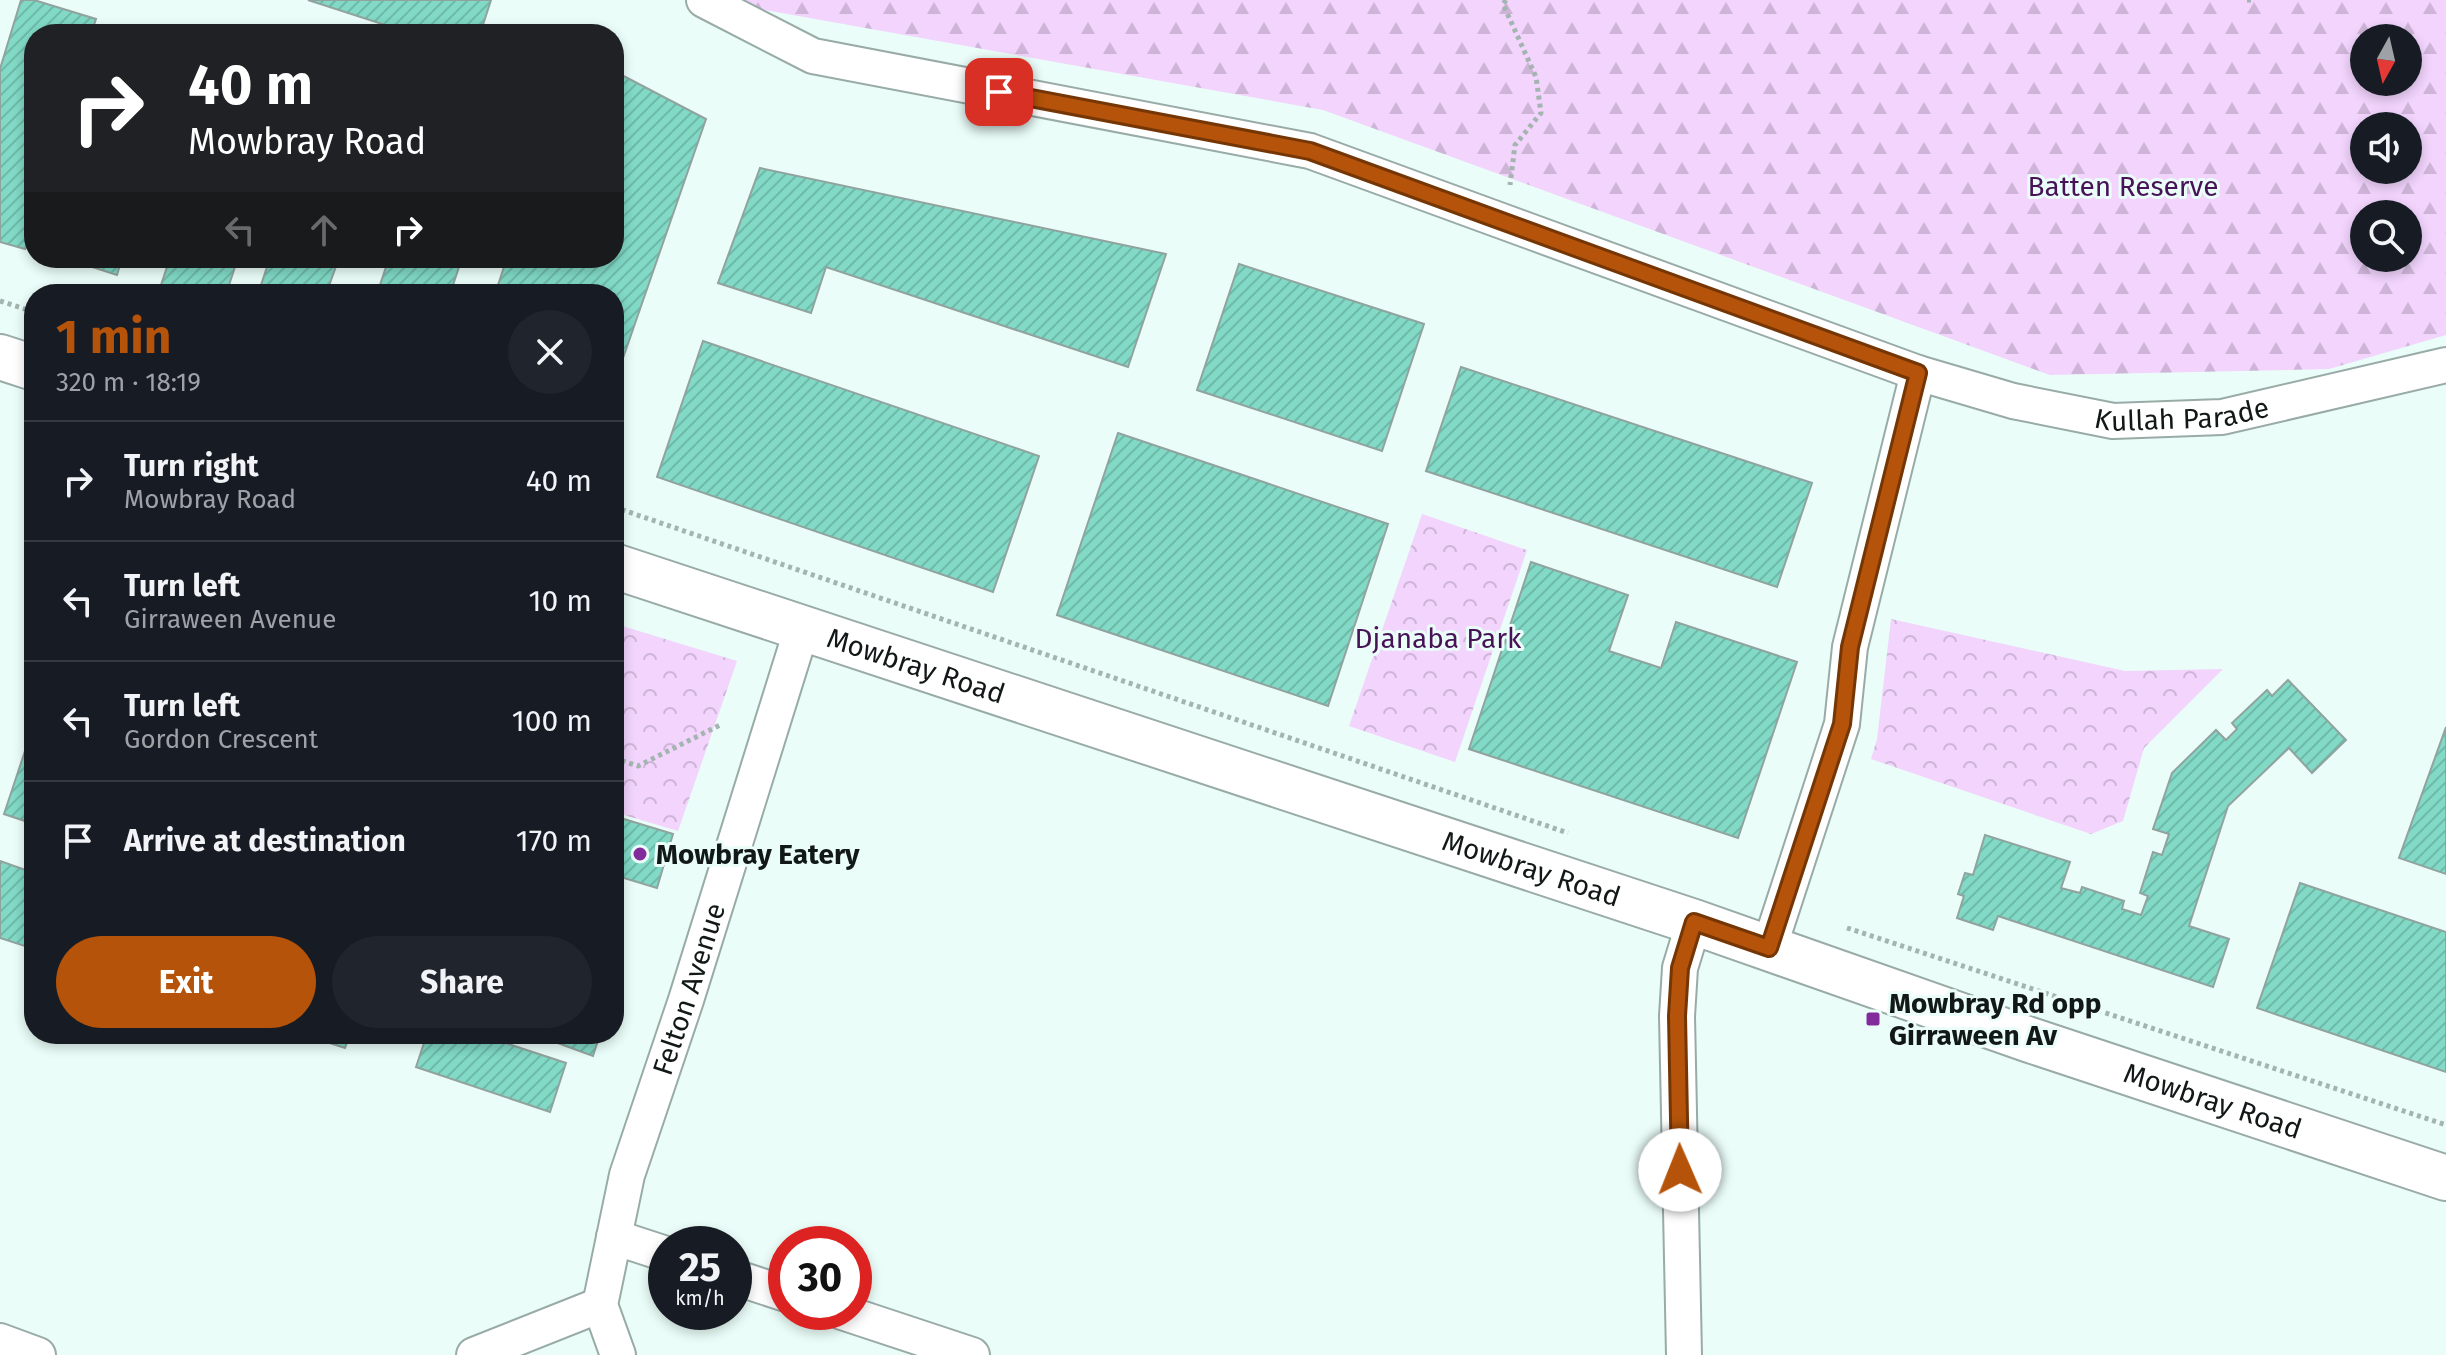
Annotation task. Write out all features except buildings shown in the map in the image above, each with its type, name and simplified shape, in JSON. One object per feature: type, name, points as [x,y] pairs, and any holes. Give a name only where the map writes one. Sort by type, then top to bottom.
[{"type":"main road","points":[[0,357],[24,365]]},
{"type":"main road","name":"Mowbray Road","points":[[624,569],[1694,922],[2030,1040],[2446,1178]]},
{"type":"street","name":"Kullah Parade","points":[[704,0],[813,56],[1310,151],[1918,373],[2013,401],[2113,421],[2222,417],[2446,365]]},
{"type":"street","points":[[1769,948],[1842,724],[1850,647],[1918,373]]},
{"type":"street","name":"Felton Avenue","points":[[600,1305],[627,1175],[686,1000],[802,628]]},
{"type":"street","points":[[1684,1355],[1677,1016],[1680,968],[1694,922]]},
{"type":"street","points":[[614,1237],[648,1248]]},
{"type":"street","points":[[474,1355],[600,1305],[618,1355]]},
{"type":"street","points":[[872,1322],[972,1355]]},
{"type":"street","points":[[0,1341],[38,1355]]},
{"type":"path","points":[[1505,222],[1515,145],[1541,113],[1536,77],[1513,31],[1503,4],[1506,0]]},
{"type":"path","points":[[0,301],[24,309]]},
{"type":"path","points":[[624,510],[1576,836]]},
{"type":"path","points":[[624,761],[638,766],[720,725]]},
{"type":"path","points":[[1840,926],[2446,1125]]},
{"type":"green space","name":"Batten Reserve","points":[[738,0],[2446,0],[2446,335],[2329,369],[2050,375],[1323,110],[748,7]]},
{"type":"green space","name":"Djanaba Park","points":[[1422,514],[1527,550],[1455,762],[1349,726]]},
{"type":"green space","points":[[1891,619],[2125,671],[2223,669],[2144,748],[2123,821],[2091,834],[1871,759],[1877,739]]},
{"type":"green space","points":[[624,627],[737,661],[678,831],[624,815]]},
{"type":"place","name":"Mowbray Eatery","points":[[640,854]]},
{"type":"place","name":"Mowbray Rd opp Girraween Av","points":[[1873,1019]]},
{"type":"route","points":[[999,92],[1310,151],[1918,373],[1850,647],[1842,724],[1769,948],[1694,922],[1680,968],[1677,1016],[1680,1170]]}]
